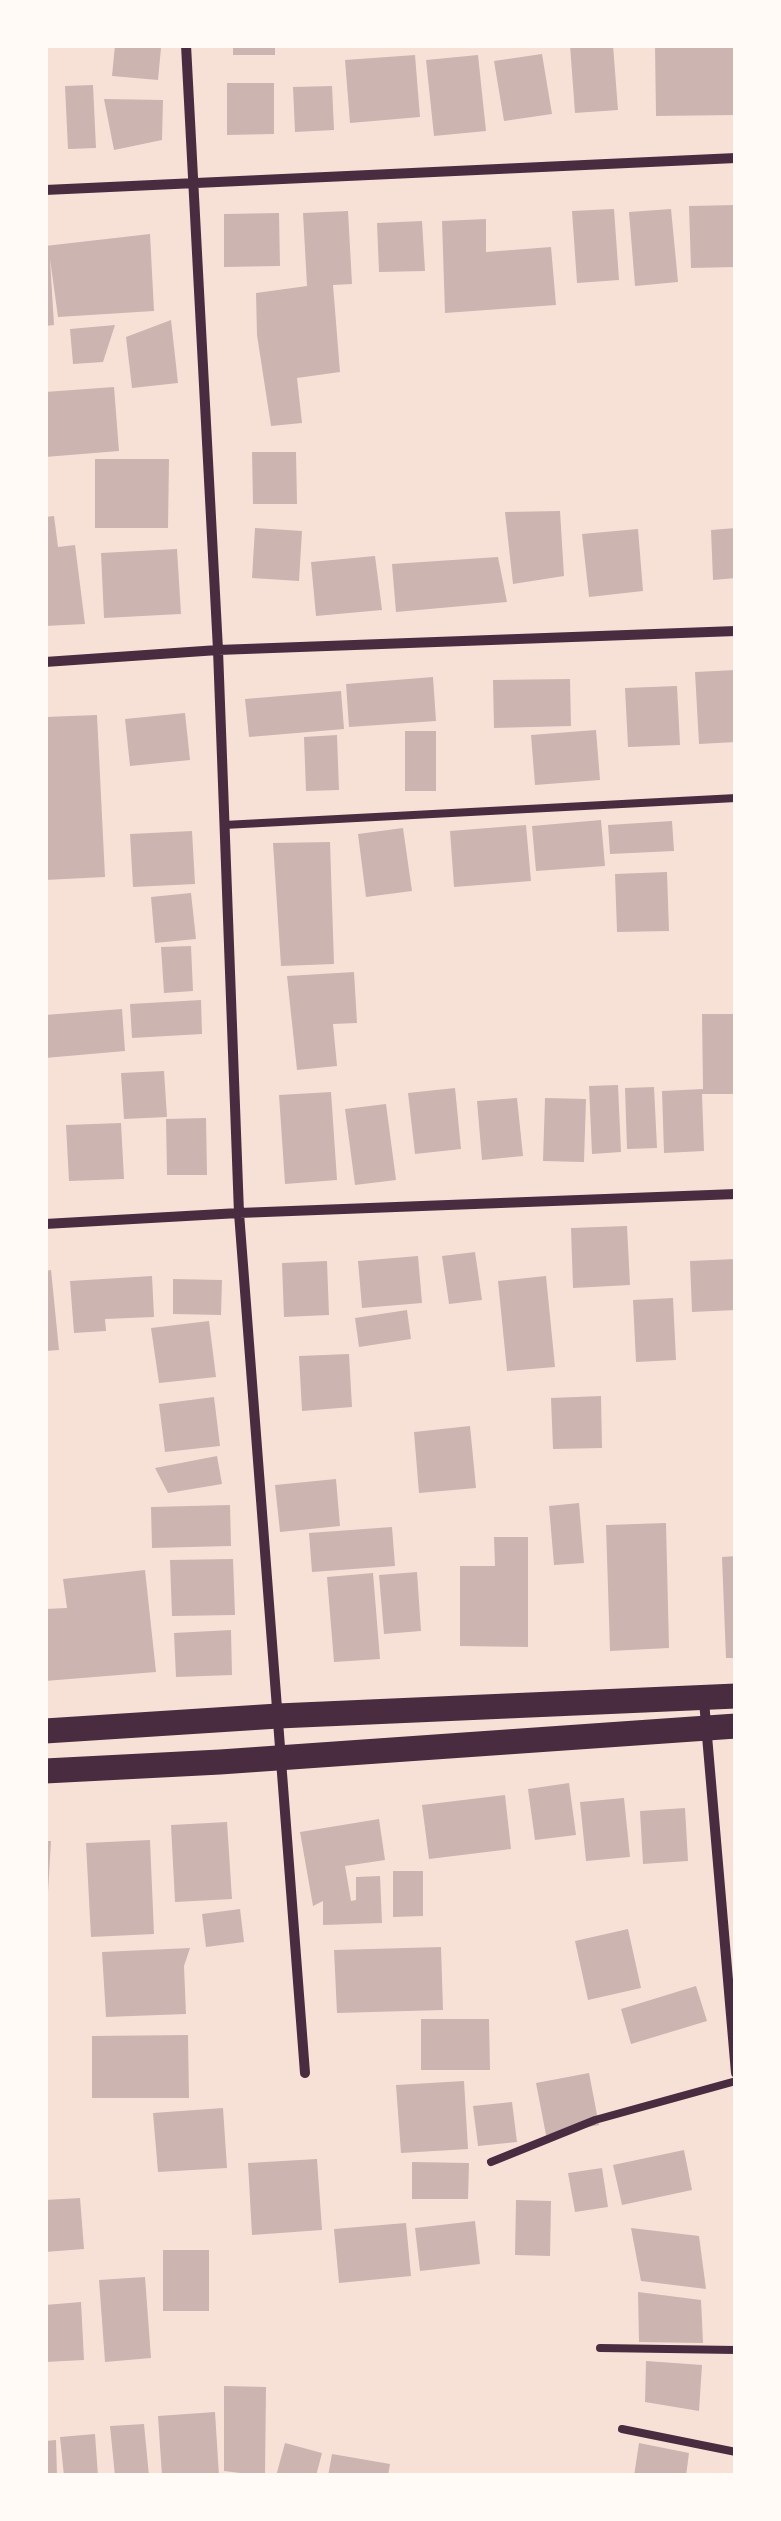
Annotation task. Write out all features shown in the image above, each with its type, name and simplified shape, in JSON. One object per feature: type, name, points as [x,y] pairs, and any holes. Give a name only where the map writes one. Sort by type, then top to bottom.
[{"type":"main road","points":[[45,1732],[278,1716],[736,1696]]},
{"type":"main road","points":[[45,1771],[736,1726]]},
{"type":"street","points":[[186,45],[218,650],[239,1212],[305,2073]]},
{"type":"street","points":[[45,190],[736,158]]},
{"type":"street","points":[[45,662],[218,650],[736,631]]},
{"type":"street","points":[[45,1224],[239,1212],[736,1194]]},
{"type":"street","points":[[704,1698],[736,2073]]},
{"type":"lane","points":[[224,825],[736,798]]},
{"type":"lane","points":[[491,2162],[595,2120],[736,2081]]},
{"type":"lane","points":[[600,2348],[736,2350]]},
{"type":"lane","points":[[622,2429],[736,2452]]},
{"type":"building","points":[[115,45],[161,48],[158,80],[112,76]]},
{"type":"building","points":[[233,45],[275,45],[275,55],[233,55]]},
{"type":"building","points":[[570,45],[613,45],[618,110],[575,113]]},
{"type":"building","points":[[655,45],[736,45],[736,115],[656,116]]},
{"type":"building","points":[[542,54],[552,114],[504,121],[494,61]]},
{"type":"building","points":[[415,55],[420,117],[350,123],[345,60]]},
{"type":"building","points":[[478,55],[486,131],[434,136],[426,60]]},
{"type":"building","points":[[227,83],[274,83],[274,134],[227,135]]},
{"type":"building","points":[[93,85],[96,148],[68,149],[65,86]]},
{"type":"building","points":[[332,86],[334,130],[295,132],[293,87]]},
{"type":"building","points":[[104,99],[163,100],[162,140],[114,150]]},
{"type":"building","points":[[736,205],[736,267],[691,268],[689,206]]},
{"type":"building","points":[[614,209],[619,280],[577,283],[572,211]]},
{"type":"building","points":[[671,209],[678,282],[635,286],[629,212]]},
{"type":"building","points":[[348,211],[352,284],[333,285],[340,372],[297,378],[302,423],[271,426],[257,335],[256,293],[307,286],[303,213]]},
{"type":"building","points":[[279,213],[280,266],[224,267],[224,214]]},
{"type":"building","points":[[486,219],[486,252],[551,247],[556,305],[445,313],[442,221]]},
{"type":"building","points":[[422,221],[425,271],[379,272],[377,223]]},
{"type":"building","points":[[150,234],[154,311],[58,317],[50,259],[54,325],[45,326],[45,246]]},
{"type":"building","points":[[171,320],[178,383],[132,388],[126,337]]},
{"type":"building","points":[[115,325],[103,362],[73,364],[70,329]]},
{"type":"building","points":[[114,387],[119,451],[45,457],[45,392]]},
{"type":"building","points":[[252,452],[296,452],[297,504],[253,504]]},
{"type":"building","points":[[95,459],[169,459],[168,528],[95,528]]},
{"type":"building","points":[[560,511],[564,576],[513,584],[505,512]]},
{"type":"building","points":[[54,516],[58,547],[75,545],[85,624],[45,626],[45,517]]},
{"type":"building","points":[[255,528],[302,531],[299,581],[252,578]]},
{"type":"building","points":[[736,528],[736,578],[713,580],[711,530]]},
{"type":"building","points":[[638,529],[643,591],[589,597],[582,534]]},
{"type":"building","points":[[177,549],[181,614],[104,618],[101,553]]},
{"type":"building","points":[[375,556],[382,610],[316,616],[311,562]]},
{"type":"building","points":[[498,557],[507,602],[396,612],[392,564]]},
{"type":"building","points":[[736,670],[736,742],[699,744],[695,672]]},
{"type":"building","points":[[433,677],[436,721],[349,727],[346,684]]},
{"type":"building","points":[[570,679],[571,726],[494,728],[493,680]]},
{"type":"building","points":[[677,686],[680,745],[628,747],[625,688]]},
{"type":"building","points":[[341,691],[344,729],[249,737],[245,699]]},
{"type":"building","points":[[185,713],[190,760],[130,766],[125,719]]},
{"type":"building","points":[[97,715],[105,877],[45,880],[45,717]]},
{"type":"building","points":[[596,730],[600,780],[535,785],[531,735]]},
{"type":"building","points":[[405,731],[436,731],[436,791],[405,791]]},
{"type":"building","points":[[337,735],[339,790],[306,791],[304,737]]},
{"type":"building","points":[[601,820],[605,866],[536,871],[532,826]]},
{"type":"building","points":[[672,821],[674,851],[610,854],[608,825]]},
{"type":"building","points":[[526,825],[531,881],[454,887],[450,831]]},
{"type":"building","points":[[403,828],[412,891],[366,897],[358,834]]},
{"type":"building","points":[[192,831],[195,884],[133,887],[130,834]]},
{"type":"building","points":[[330,842],[334,964],[281,966],[273,843]]},
{"type":"building","points":[[667,872],[669,931],[617,932],[615,874]]},
{"type":"building","points":[[191,893],[196,939],[155,943],[151,897]]},
{"type":"building","points":[[191,946],[193,991],[164,993],[161,947]]},
{"type":"building","points":[[354,972],[357,1023],[333,1024],[337,1066],[297,1070],[287,976]]},
{"type":"building","points":[[201,1000],[202,1034],[132,1038],[130,1004]]},
{"type":"building","points":[[122,1009],[125,1051],[45,1058],[45,1015]]},
{"type":"building","points":[[702,1014],[736,1014],[736,1094],[702,1094],[704,1151],[664,1153],[662,1091],[703,1089]]},
{"type":"building","points":[[164,1071],[167,1117],[124,1119],[121,1073]]},
{"type":"building","points":[[618,1085],[621,1152],[592,1154],[589,1086]]},
{"type":"building","points":[[654,1087],[657,1148],[627,1149],[625,1088]]},
{"type":"building","points":[[455,1088],[461,1149],[415,1154],[408,1093]]},
{"type":"building","points":[[331,1092],[337,1180],[285,1184],[279,1095]]},
{"type":"building","points":[[517,1098],[523,1156],[482,1160],[477,1101]]},
{"type":"building","points":[[545,1098],[586,1099],[584,1162],[543,1161]]},
{"type":"building","points":[[386,1104],[396,1180],[355,1185],[345,1109]]},
{"type":"building","points":[[206,1118],[207,1175],[167,1175],[166,1119]]},
{"type":"building","points":[[121,1123],[124,1179],[69,1181],[66,1125]]},
{"type":"building","points":[[627,1226],[630,1285],[573,1288],[571,1228]]},
{"type":"building","points":[[475,1252],[482,1300],[449,1304],[442,1256]]},
{"type":"building","points":[[418,1256],[422,1303],[362,1308],[358,1261]]},
{"type":"building","points":[[736,1259],[736,1310],[692,1312],[690,1261]]},
{"type":"building","points":[[327,1261],[329,1315],[284,1317],[282,1263]]},
{"type":"building","points":[[51,1270],[59,1350],[45,1351],[45,1271]]},
{"type":"building","points":[[152,1276],[154,1317],[105,1319],[106,1331],[74,1333],[70,1281]]},
{"type":"building","points":[[546,1276],[555,1367],[507,1371],[498,1281]]},
{"type":"building","points":[[173,1279],[222,1280],[221,1315],[173,1314]]},
{"type":"building","points":[[673,1298],[676,1360],[636,1362],[633,1300]]},
{"type":"building","points":[[407,1310],[411,1339],[359,1347],[355,1318]]},
{"type":"building","points":[[209,1321],[216,1377],[159,1383],[151,1328]]},
{"type":"building","points":[[349,1354],[352,1407],[302,1411],[299,1356]]},
{"type":"building","points":[[601,1396],[602,1448],[553,1449],[551,1398]]},
{"type":"building","points":[[214,1397],[220,1446],[165,1452],[159,1404]]},
{"type":"building","points":[[470,1426],[476,1488],[419,1493],[414,1432]]},
{"type":"building","points":[[217,1456],[222,1484],[168,1493],[155,1468]]},
{"type":"building","points":[[336,1479],[340,1526],[280,1532],[275,1485]]},
{"type":"building","points":[[579,1503],[584,1563],[554,1565],[549,1506]]},
{"type":"building","points":[[230,1505],[231,1546],[152,1548],[151,1507]]},
{"type":"building","points":[[666,1523],[669,1648],[610,1651],[606,1525]]},
{"type":"building","points":[[392,1527],[395,1566],[312,1572],[309,1533]]},
{"type":"building","points":[[494,1537],[528,1537],[528,1647],[460,1646],[460,1566],[495,1566]]},
{"type":"building","points":[[736,1556],[736,1658],[726,1658],[722,1557]]},
{"type":"building","points":[[233,1559],[235,1615],[172,1616],[170,1560]]},
{"type":"building","points":[[145,1570],[156,1672],[45,1681],[45,1609],[67,1608],[63,1579]]},
{"type":"building","points":[[417,1572],[421,1631],[384,1634],[379,1575]]},
{"type":"building","points":[[373,1573],[380,1659],[334,1662],[327,1577]]},
{"type":"building","points":[[231,1630],[232,1675],[176,1677],[174,1633]]},
{"type":"building","points":[[569,1783],[576,1835],[535,1840],[528,1789]]},
{"type":"building","points":[[505,1795],[511,1849],[429,1859],[422,1805]]},
{"type":"building","points":[[624,1798],[630,1857],[586,1861],[580,1802]]},
{"type":"building","points":[[685,1808],[688,1861],[643,1864],[640,1811]]},
{"type":"building","points":[[379,1819],[385,1860],[345,1866],[351,1901],[356,1900],[356,1877],[380,1876],[382,1923],[323,1925],[323,1901],[313,1906],[300,1832]]},
{"type":"building","points":[[227,1822],[232,1899],[175,1902],[171,1825]]},
{"type":"building","points":[[150,1840],[154,1934],[91,1937],[86,1843]]},
{"type":"building","points":[[45,1841],[51,1841],[48,1892],[45,1891]]},
{"type":"building","points":[[393,1871],[423,1871],[423,1916],[393,1917]]},
{"type":"building","points":[[240,1909],[244,1942],[206,1947],[202,1914]]},
{"type":"building","points":[[628,1929],[641,1988],[588,2000],[575,1941]]},
{"type":"building","points":[[441,1947],[443,2010],[337,2013],[334,1950]]},
{"type":"building","points":[[190,1948],[184,1966],[186,2014],[106,2017],[102,1952]]},
{"type":"building","points":[[696,1986],[707,2021],[631,2044],[621,2009]]},
{"type":"building","points":[[421,2019],[489,2019],[490,2070],[421,2070]]},
{"type":"building","points":[[188,2035],[189,2098],[92,2098],[92,2036]]},
{"type":"building","points":[[589,2073],[599,2125],[546,2135],[536,2083]]},
{"type":"building","points":[[464,2081],[468,2149],[401,2153],[396,2085]]},
{"type":"building","points":[[512,2102],[517,2142],[478,2146],[473,2106]]},
{"type":"building","points":[[223,2108],[227,2168],[158,2172],[153,2113]]},
{"type":"building","points":[[684,2150],[692,2190],[622,2205],[613,2165]]},
{"type":"building","points":[[317,2159],[322,2230],[252,2235],[248,2163]]},
{"type":"building","points":[[412,2162],[469,2163],[468,2199],[412,2199]]},
{"type":"building","points":[[602,2168],[608,2207],[575,2212],[568,2173]]},
{"type":"building","points":[[80,2198],[84,2249],[45,2252],[45,2200]]},
{"type":"building","points":[[516,2200],[551,2201],[550,2256],[515,2255]]},
{"type":"building","points":[[475,2221],[480,2264],[420,2271],[415,2228]]},
{"type":"building","points":[[406,2223],[411,2276],[339,2283],[334,2229]]},
{"type":"building","points":[[631,2228],[699,2236],[706,2289],[641,2281]]},
{"type":"building","points":[[163,2250],[209,2250],[209,2311],[163,2311]]},
{"type":"building","points":[[145,2277],[151,2358],[105,2362],[99,2280]]},
{"type":"building","points":[[638,2292],[701,2300],[703,2343],[639,2342]]},
{"type":"building","points":[[81,2302],[84,2360],[45,2362],[45,2305]]},
{"type":"building","points":[[646,2361],[702,2365],[699,2411],[645,2402]]},
{"type":"building","points":[[224,2386],[266,2387],[265,2476],[224,2471]]},
{"type":"building","points":[[215,2412],[219,2476],[162,2476],[158,2416]]},
{"type":"building","points":[[144,2424],[149,2476],[115,2476],[110,2426]]},
{"type":"building","points":[[95,2434],[98,2476],[64,2476],[60,2437]]},
{"type":"building","points":[[56,2440],[57,2476],[45,2476],[45,2441]]},
{"type":"building","points":[[285,2443],[322,2453],[316,2476],[276,2476]]},
{"type":"building","points":[[639,2443],[689,2453],[686,2476],[634,2476]]},
{"type":"building","points":[[332,2454],[390,2464],[388,2476],[328,2476]]}]
